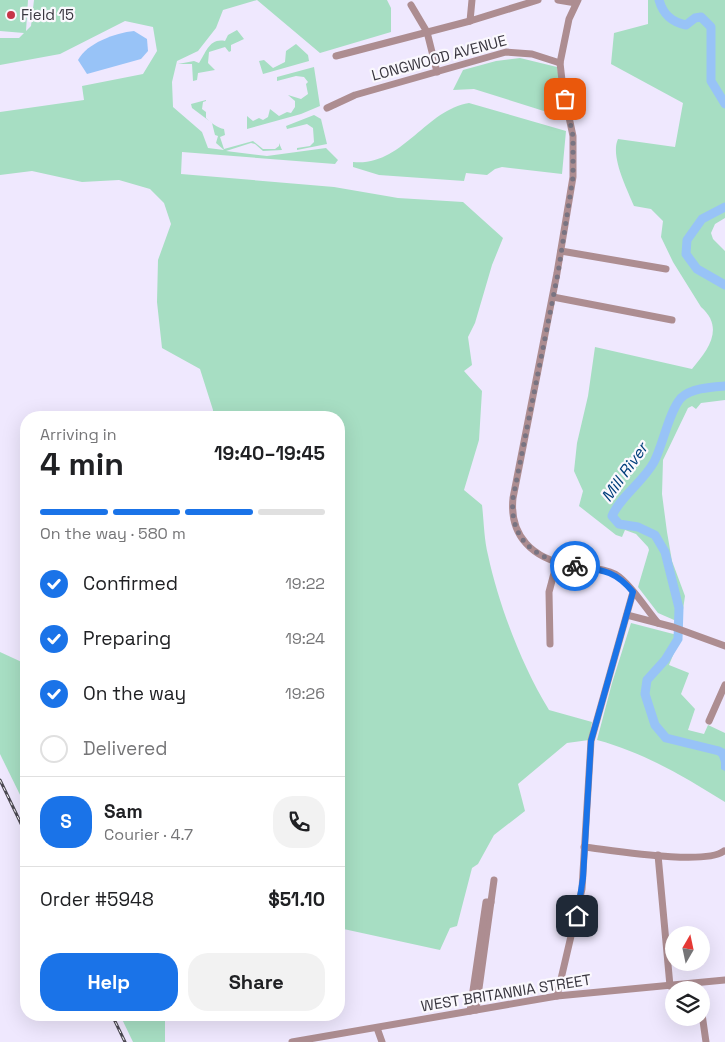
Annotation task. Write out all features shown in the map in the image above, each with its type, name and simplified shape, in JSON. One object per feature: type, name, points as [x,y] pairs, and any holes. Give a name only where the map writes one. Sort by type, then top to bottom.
[{"type":"street","points":[[470,21],[472,0]]},
{"type":"street","points":[[336,56],[470,21],[538,0]]},
{"type":"street","points":[[558,0],[577,2],[567,27],[560,63],[563,89],[573,136],[574,160],[553,297],[513,498],[514,527],[523,541],[542,556],[557,562],[612,573],[621,578],[658,623]]},
{"type":"street","points":[[412,5],[427,32],[437,72]]},
{"type":"street","name":"LONGWOOD AVENUE","points":[[327,108],[351,96],[506,52],[532,54],[560,63]]},
{"type":"street","points":[[561,251],[666,269]]},
{"type":"street","points":[[553,297],[672,320]]},
{"type":"street","points":[[550,644],[549,592],[557,562]]},
{"type":"street","points":[[557,996],[580,899],[591,741],[633,592]]},
{"type":"street","points":[[627,615],[673,627],[725,646]]},
{"type":"street","points":[[709,721],[725,685]]},
{"type":"street","points":[[584,847],[658,855],[707,856],[717,855],[724,851]]},
{"type":"street","points":[[658,855],[670,981]]},
{"type":"street","points":[[473,1010],[494,880]]},
{"type":"street","points":[[473,1010],[486,902],[491,902]]},
{"type":"street","name":"WEST BRITANNIA STREET","points":[[710,983],[725,980]]},
{"type":"street","name":"WEST BRITANNIA STREET","points":[[292,1042],[557,996],[665,986]]},
{"type":"street","points":[[704,1026],[706,1042]]},
{"type":"street","points":[[377,1028],[382,1042]]},
{"type":"green space","points":[[0,0],[28,0],[26,31],[31,26],[34,0],[257,0],[223,10],[216,28],[198,51],[177,61],[172,82],[173,107],[202,132],[208,148],[224,150],[216,143],[218,136],[215,135],[212,123],[224,129],[225,135],[220,137],[224,149],[253,141],[263,149],[275,149],[279,146],[279,143],[282,150],[263,151],[251,143],[226,151],[267,156],[326,148],[338,160],[335,164],[182,152],[181,174],[334,187],[398,198],[463,202],[503,238],[492,265],[475,323],[468,337],[472,365],[464,371],[482,391],[479,440],[464,490],[482,505],[487,549],[498,595],[512,635],[539,693],[549,710],[592,722],[589,740],[567,743],[518,784],[525,811],[494,835],[478,864],[472,868],[457,926],[450,928],[440,950],[345,929],[345,411],[213,411],[200,369],[162,348],[157,302],[158,260],[171,224],[164,203],[150,189],[119,180],[82,182],[32,171],[0,175],[0,112],[84,100],[82,86],[143,74],[157,51],[153,27],[125,21],[60,54],[0,65],[0,38],[19,38],[24,33],[0,31]]},
{"type":"green space","points":[[257,0],[387,0],[391,8],[391,32],[320,53]]},
{"type":"green space","points":[[648,0],[725,0],[725,218],[715,224],[711,233],[713,239],[725,251],[725,400],[701,403],[696,409],[692,406],[688,408],[663,460],[662,494],[667,532],[672,561],[685,596],[681,623],[658,613],[638,587],[649,550],[648,547],[636,534],[625,530],[622,537],[616,535],[579,506],[583,491],[574,471],[577,443],[588,396],[595,347],[692,369],[708,347],[713,331],[708,315],[673,262],[661,237],[663,221],[651,209],[634,206],[624,182],[616,154],[618,139],[675,147],[683,103],[611,64],[614,33],[648,24]]},
{"type":"green space","points":[[237,30],[244,39],[231,45],[231,51],[229,52],[225,47],[209,52],[208,63],[215,70],[198,73],[197,80],[193,81],[192,64],[178,64],[194,61],[199,63],[212,44],[225,41],[228,35]]},
{"type":"green space","points":[[296,44],[308,55],[309,61],[263,74],[259,61],[264,60],[273,68],[285,62],[286,51]]},
{"type":"green space","points":[[520,58],[557,67],[565,113],[547,112],[474,89],[453,90],[463,70],[496,61]]},
{"type":"green space","points":[[314,67],[320,106],[301,114],[247,129],[247,116],[253,121],[259,118],[263,120],[268,117],[270,109],[279,116],[287,112],[291,113],[295,107],[295,101],[288,95],[301,99],[308,94],[306,84],[308,82],[304,77],[296,76],[277,81],[277,77]]},
{"type":"green space","points":[[206,100],[203,102],[202,109],[206,112],[206,118],[209,121],[192,108],[191,104]]},
{"type":"green space","points":[[469,103],[566,131],[562,174],[502,167],[495,169],[487,175],[466,173],[464,181],[379,175],[353,167],[353,162],[370,161],[386,156],[439,116],[453,108]]},
{"type":"green space","points":[[314,115],[321,119],[327,144],[297,150],[297,148],[310,146],[314,142],[313,128],[307,124],[287,129],[286,126]]},
{"type":"green space","points":[[631,623],[681,636],[669,665],[689,673],[681,694],[695,709],[688,730],[704,734],[708,725],[725,733],[725,802],[648,758],[597,740],[612,683]]},
{"type":"green space","points":[[0,652],[20,661],[20,795],[0,754]]},
{"type":"green space","points":[[123,1021],[165,1021],[165,1042],[133,1042]]},
{"type":"water","points":[[134,31],[147,39],[148,51],[141,59],[87,74],[78,60],[82,54],[102,40]]},
{"type":"water","points":[[690,745],[714,746],[725,749],[725,771],[721,769],[721,759],[718,754]]},
{"type":"waterway","name":"Mill River","points":[[659,0],[665,13],[676,22],[686,25],[695,18],[701,17],[711,27],[711,81],[725,104]]},
{"type":"waterway","name":"Mill River","points":[[725,207],[702,219],[687,240],[686,254],[697,269],[725,285]]},
{"type":"waterway","name":"Mill River","points":[[725,386],[696,390],[681,398],[673,411],[654,462],[620,502],[612,516],[619,524],[638,527],[655,535],[665,552],[679,608],[678,639],[665,660],[647,680],[645,694],[655,725],[666,738],[719,751],[723,754],[725,760]]},
{"type":"railway","points":[[0,780],[20,822]]},
{"type":"railway","points":[[115,1021],[125,1042]]},
{"type":"way so far","points":[[565,99],[573,136],[573,177],[558,273],[512,511],[514,527],[526,544],[546,558],[575,566]]},
{"type":"place","name":"Field 15","points":[[11,15]]},
{"type":"route","points":[[575,566],[608,571],[623,580],[633,592],[591,741],[583,878],[577,916]]}]
